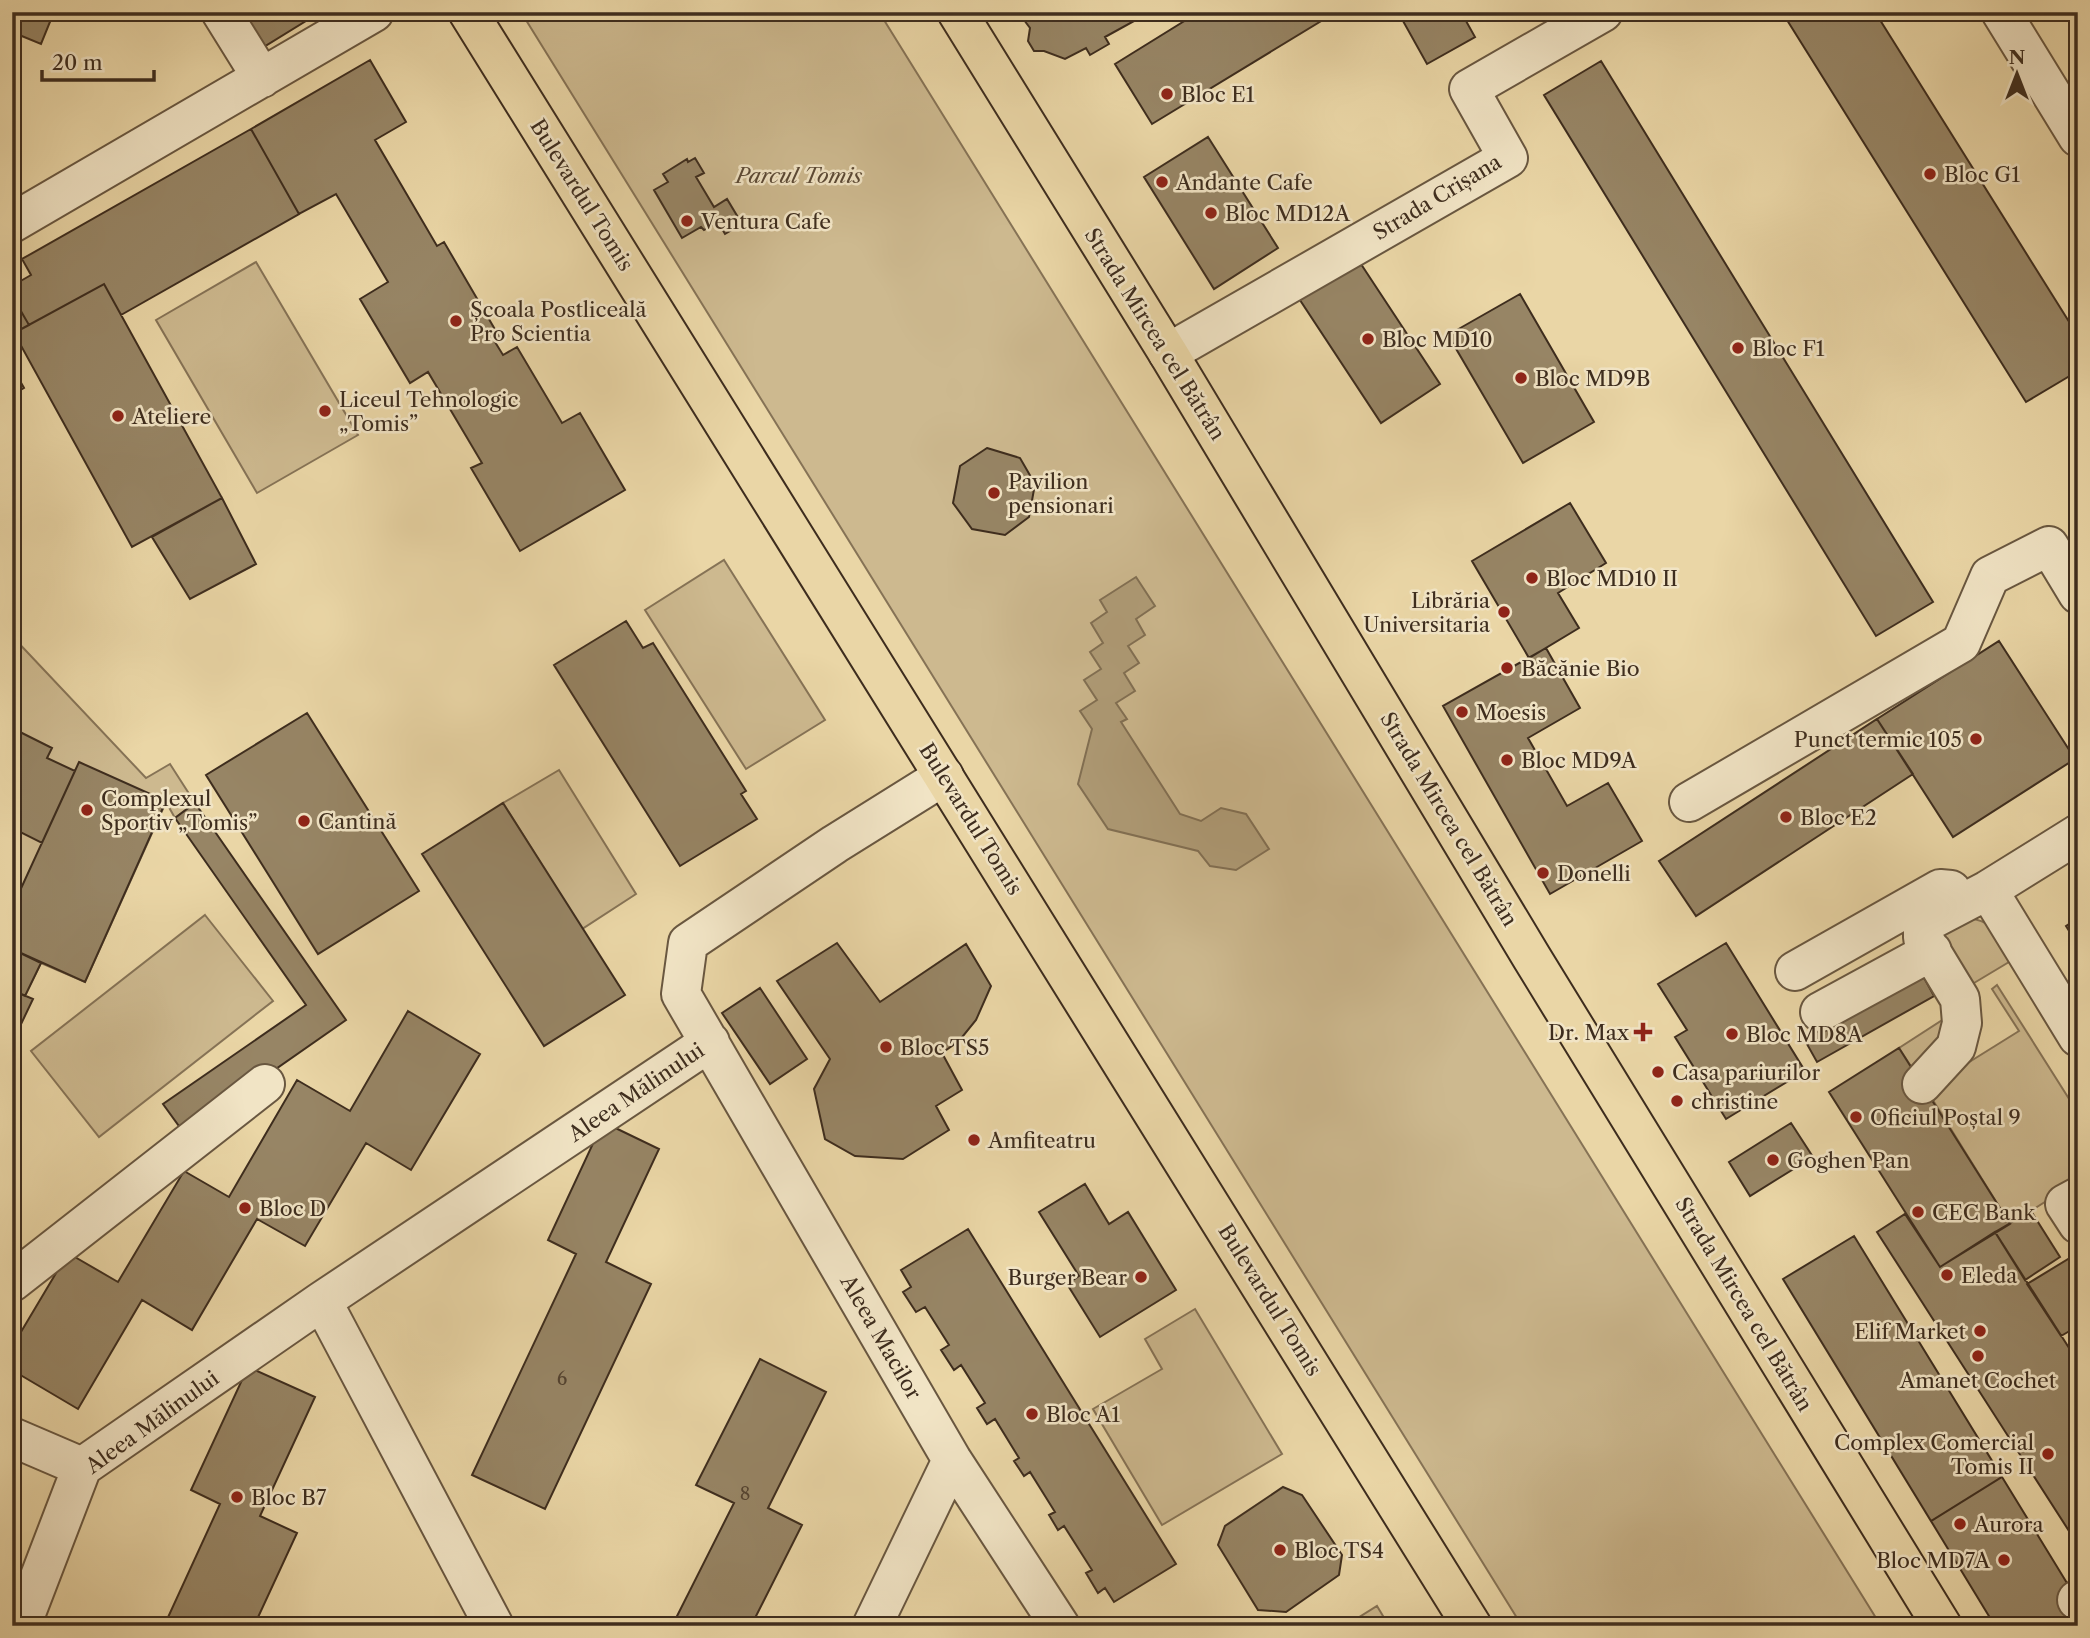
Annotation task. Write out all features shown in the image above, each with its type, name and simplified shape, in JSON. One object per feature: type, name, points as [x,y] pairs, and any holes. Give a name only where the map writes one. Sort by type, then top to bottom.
[{"type":"main road","name":"Bulevardul Tomis","points":[[468,12],[1472,1626]]},
{"type":"main road","name":"Strada Mircea cel Bătrân","points":[[957,12],[1168,354],[1532,958],[1941,1626]]},
{"type":"street","points":[[221,12],[262,78]]},
{"type":"street","points":[[12,223],[374,12]]},
{"type":"street","name":"Strada Crișana","points":[[1168,354],[1508,158],[1469,89],[1603,12]]},
{"type":"street","points":[[2001,12],[2078,137]]},
{"type":"street","points":[[1689,802],[1961,643],[1990,576],[2049,547],[2078,594]]},
{"type":"street","name":"Aleea Mălinului","points":[[21,1626],[82,1467],[323,1301],[710,1042],[681,994],[688,943],[835,844],[944,776]]},
{"type":"street","points":[[1922,1084],[1956,1047],[1962,1023],[1960,999],[1923,937],[1927,922],[1988,890],[2078,834]]},
{"type":"street","points":[[1795,971],[1940,889],[1988,890]]},
{"type":"street","points":[[1988,890],[2078,1037]]},
{"type":"street","points":[[1820,1012],[1931,951]]},
{"type":"street","name":"Aleea Macilor","points":[[710,1042],[952,1460],[1060,1626]]},
{"type":"street","points":[[12,1282],[265,1084]]},
{"type":"street","points":[[2078,1197],[2066,1204],[2078,1224]]},
{"type":"street","points":[[323,1301],[494,1626]]},
{"type":"street","points":[[12,1437],[82,1467]]},
{"type":"street","points":[[872,1626],[952,1460]]},
{"type":"green space","name":"Parcul Tomis","points":[[521,12],[879,12],[1881,1626],[1522,1626]]},
{"type":"green space","points":[[256,262],[358,435],[257,493],[156,320]]},
{"type":"green space","points":[[724,560],[825,720],[746,769],[645,610]]},
{"type":"green space","name":"Complexul Sportiv „Tomis”","points":[[12,636],[146,778],[170,764],[195,803],[175,818],[166,802],[85,982],[41,963],[25,996],[12,990]]},
{"type":"green space","points":[[559,770],[636,894],[582,929],[503,803]]},
{"type":"green space","points":[[205,915],[273,1001],[99,1137],[31,1051]]},
{"type":"green space","points":[[1968,918],[1991,927],[2014,959],[1969,986],[1936,933]]},
{"type":"green space","points":[[1997,985],[2078,1113],[2078,1181],[2010,1224],[1926,1089],[2019,1031],[1992,989]]},
{"type":"green space","points":[[1950,1015],[1945,1038],[1918,1077],[1899,1048]]},
{"type":"green space","points":[[1195,1309],[1282,1454],[1162,1525],[1093,1409],[1162,1369],[1145,1339]]},
{"type":"green space","points":[[1377,1606],[1389,1626],[1345,1626]]},
{"type":"shaded area","points":[[1136,577],[1155,606],[1136,619],[1145,635],[1128,646],[1139,663],[1124,673],[1135,691],[1116,703],[1127,719],[1121,722],[1180,814],[1201,821],[1221,808],[1246,814],[1269,849],[1236,870],[1210,866],[1198,851],[1108,829],[1078,784],[1092,729],[1080,711],[1097,700],[1084,680],[1101,669],[1090,652],[1103,643],[1091,623],[1107,612],[1100,600]]},
{"type":"building","points":[[12,12],[54,12],[41,44],[12,32]]},
{"type":"building","points":[[241,12],[325,12],[321,15],[319,13],[262,48]]},
{"type":"building","points":[[1018,12],[1142,12],[1136,20],[1105,37],[1109,44],[1090,55],[1086,48],[1065,59],[1044,51],[1034,51],[1028,41],[1030,28]]},
{"type":"building","name":"Bloc E1","points":[[1199,12],[1336,12],[1152,124],[1115,64]]},
{"type":"building","points":[[1398,12],[1461,12],[1475,37],[1427,64]]},
{"type":"building","name":"Bloc G1","points":[[1782,12],[1875,12],[2078,336],[2078,371],[2026,402]]},
{"type":"building","points":[[370,60],[406,122],[375,140],[437,246],[444,242],[500,338],[495,342],[503,355],[517,347],[562,423],[580,413],[625,490],[520,551],[471,468],[482,463],[428,372],[410,383],[360,299],[388,282],[336,194],[299,214],[251,129]]},
{"type":"building","name":"Bloc F1","points":[[1601,61],[1933,602],[1876,636],[1544,95]]},
{"type":"building","points":[[251,129],[299,214],[121,315],[104,284],[29,325],[12,296],[12,286],[31,275],[22,259]]},
{"type":"building","name":"Bloc MD12A","points":[[1208,137],[1278,248],[1214,289],[1144,177]]},
{"type":"building","points":[[695,158],[704,173],[696,177],[714,207],[727,199],[742,224],[725,234],[718,222],[704,230],[701,227],[682,238],[654,190],[668,182],[663,174],[687,159],[688,162]]},
{"type":"building","name":"Bloc MD10","points":[[1355,255],[1440,384],[1381,423],[1296,294]]},
{"type":"building","name":"Ateliere","points":[[104,284],[222,498],[132,547],[14,333]]},
{"type":"building","name":"Bloc MD9B","points":[[1520,294],[1594,422],[1523,463],[1448,335]]},
{"type":"building","points":[[14,299],[29,325],[12,334],[12,300]]},
{"type":"building","points":[[12,367],[24,388],[12,395]]},
{"type":"building","name":"Pavilion pensionari","points":[[987,448],[1020,458],[1035,484],[1029,517],[1005,535],[972,529],[953,503],[960,466]]},
{"type":"building","points":[[222,498],[256,564],[190,599],[152,537]]},
{"type":"building","name":"Bloc MD10 II","points":[[1570,503],[1606,563],[1558,593],[1579,628],[1529,658],[1472,561]]},
{"type":"building","points":[[626,621],[643,648],[653,643],[746,791],[741,794],[757,819],[680,866],[554,665]]},
{"type":"building","name":"Punct termic 105","points":[[1999,641],[2075,759],[1953,837],[1877,719]]},
{"type":"building","name":"Bloc MD9A","points":[[1546,648],[1580,708],[1528,738],[1567,806],[1608,783],[1642,841],[1550,894],[1443,706]]},
{"type":"building","name":"Cantină","points":[[307,713],[419,891],[318,954],[206,775]]},
{"type":"building","name":"Bloc E2","points":[[1877,719],[1913,774],[1696,916],[1659,861]]},
{"type":"building","points":[[12,728],[52,748],[47,758],[75,771],[42,843],[12,828]]},
{"type":"building","points":[[79,762],[166,801],[85,982],[12,949],[12,908]]},
{"type":"building","points":[[195,803],[346,1020],[184,1133],[163,1104],[306,1005],[175,818]]},
{"type":"building","points":[[503,803],[625,995],[544,1046],[422,854]]},
{"type":"building","points":[[2078,918],[2078,945],[2066,926]]},
{"type":"building","name":"Bloc TS5","points":[[837,943],[880,1002],[966,944],[991,986],[976,1020],[959,1041],[942,1053],[962,1090],[936,1106],[949,1130],[903,1159],[855,1156],[825,1139],[814,1089],[830,1059],[777,981]]},
{"type":"building","name":"Bloc MD8A","points":[[1726,943],[1805,1071],[1726,1119],[1675,1037],[1687,1030],[1658,984]]},
{"type":"building","points":[[12,949],[41,963],[25,996],[12,990]]},
{"type":"building","points":[[1920,970],[1934,996],[1817,1062],[1803,1037]]},
{"type":"building","points":[[760,988],[807,1059],[770,1084],[722,1013]]},
{"type":"building","points":[[12,990],[33,999],[12,1043]]},
{"type":"building","name":"Bloc D","points":[[408,1011],[480,1054],[411,1170],[366,1143],[305,1246],[257,1219],[192,1330],[142,1300],[78,1409],[12,1370],[12,1347],[68,1253],[118,1282],[184,1171],[229,1197],[297,1080],[350,1111]]},
{"type":"building","points":[[1899,1048],[2010,1224],[1940,1267],[1829,1092]]},
{"type":"building","points":[[603,1122],[659,1149],[606,1262],[651,1284],[545,1509],[472,1475],[576,1254],[548,1240]]},
{"type":"building","points":[[1791,1123],[1813,1157],[1750,1196],[1729,1162]]},
{"type":"building","points":[[1085,1184],[1109,1224],[1128,1212],[1176,1290],[1100,1337],[1067,1284],[1079,1276],[1039,1212]]},
{"type":"building","points":[[2031,1211],[2060,1257],[2025,1280],[1995,1232]]},
{"type":"building","name":"Complex Comercial Tomis II","points":[[1905,1214],[1940,1267],[1995,1232],[2078,1362],[2078,1545],[1877,1232]]},
{"type":"building","name":"Bloc A1","points":[[968,1229],[1176,1564],[1114,1602],[1105,1588],[1098,1593],[1086,1573],[1092,1570],[1064,1526],[1058,1530],[1049,1515],[1055,1512],[1030,1472],[1024,1476],[1014,1461],[1019,1458],[995,1419],[987,1424],[977,1408],[985,1403],[961,1365],[954,1370],[941,1350],[949,1345],[925,1307],[916,1312],[903,1292],[911,1287],[901,1270]]},
{"type":"building","points":[[1854,1236],[2002,1477],[1931,1521],[1783,1279]]},
{"type":"building","points":[[2078,1253],[2078,1326],[2061,1336],[2027,1284]]},
{"type":"building","points":[[760,1359],[826,1392],[768,1508],[802,1525],[751,1626],[672,1626],[734,1503],[696,1485]]},
{"type":"building","name":"Bloc B7","points":[[248,1367],[315,1397],[260,1516],[297,1533],[254,1626],[164,1626],[220,1504],[191,1490]]},
{"type":"building","name":"Bloc MD7A","points":[[2002,1477],[2078,1601],[2078,1626],[1995,1626],[1931,1521]]},
{"type":"building","name":"Bloc TS4","points":[[1283,1487],[1302,1495],[1342,1555],[1339,1575],[1286,1612],[1258,1610],[1218,1545],[1225,1526]]},
{"type":"place","name":"Bloc E1","points":[[1167,94]]},
{"type":"place","name":"Bloc G1","points":[[1930,174]]},
{"type":"place","name":"Andante Cafe","points":[[1162,182]]},
{"type":"place","name":"Bloc MD12A","points":[[1211,213]]},
{"type":"place","name":"Ventura Cafe","points":[[687,221]]},
{"type":"place","name":"Școala Postliceală Pro Scientia","points":[[456,321]]},
{"type":"place","name":"Bloc MD10","points":[[1368,339]]},
{"type":"place","name":"Bloc F1","points":[[1738,348]]},
{"type":"place","name":"Bloc MD9B","points":[[1521,378]]},
{"type":"place","name":"Liceul Tehnologic „Tomis”","points":[[325,411]]},
{"type":"place","name":"Ateliere","points":[[118,416]]},
{"type":"place","name":"Pavilion pensionari","points":[[994,493]]},
{"type":"place","name":"Bloc MD10 II","points":[[1532,578]]},
{"type":"place","name":"Librăria Universitaria","points":[[1504,612]]},
{"type":"place","name":"Băcănie Bio","points":[[1507,668]]},
{"type":"place","name":"Moesis","points":[[1462,712]]},
{"type":"place","name":"Punct termic 105","points":[[1976,739]]},
{"type":"place","name":"Bloc MD9A","points":[[1507,760]]},
{"type":"place","name":"Complexul Sportiv „Tomis”","points":[[87,810]]},
{"type":"place","name":"Bloc E2","points":[[1786,817]]},
{"type":"place","name":"Cantină","points":[[304,821]]},
{"type":"place","name":"Donelli","points":[[1543,873]]},
{"type":"place","name":"Dr. Max","points":[[1643,1032]]},
{"type":"place","name":"Bloc MD8A","points":[[1732,1034]]},
{"type":"place","name":"Bloc TS5","points":[[886,1047]]},
{"type":"place","name":"Casa pariurilor","points":[[1658,1072]]},
{"type":"place","name":"christine","points":[[1677,1101]]},
{"type":"place","name":"Oficiul Poștal 9","points":[[1856,1117]]},
{"type":"place","name":"Amfiteatru","points":[[974,1140]]},
{"type":"place","name":"Goghen Pan","points":[[1773,1160]]},
{"type":"place","name":"Bloc D","points":[[245,1208]]},
{"type":"place","name":"CEC Bank","points":[[1918,1212]]},
{"type":"place","name":"Eleda","points":[[1947,1275]]},
{"type":"place","name":"Burger Bear","points":[[1141,1277]]},
{"type":"place","name":"Elif Market","points":[[1980,1331]]},
{"type":"place","name":"Amanet Cochet","points":[[1978,1356]]},
{"type":"place","name":"Bloc A1","points":[[1032,1414]]},
{"type":"place","name":"Complex Comercial Tomis II","points":[[2048,1454]]},
{"type":"place","name":"Bloc B7","points":[[237,1497]]},
{"type":"place","name":"Aurora","points":[[1960,1524]]},
{"type":"place","name":"Bloc TS4","points":[[1280,1550]]},
{"type":"place","name":"Bloc MD7A","points":[[2004,1560]]}]
